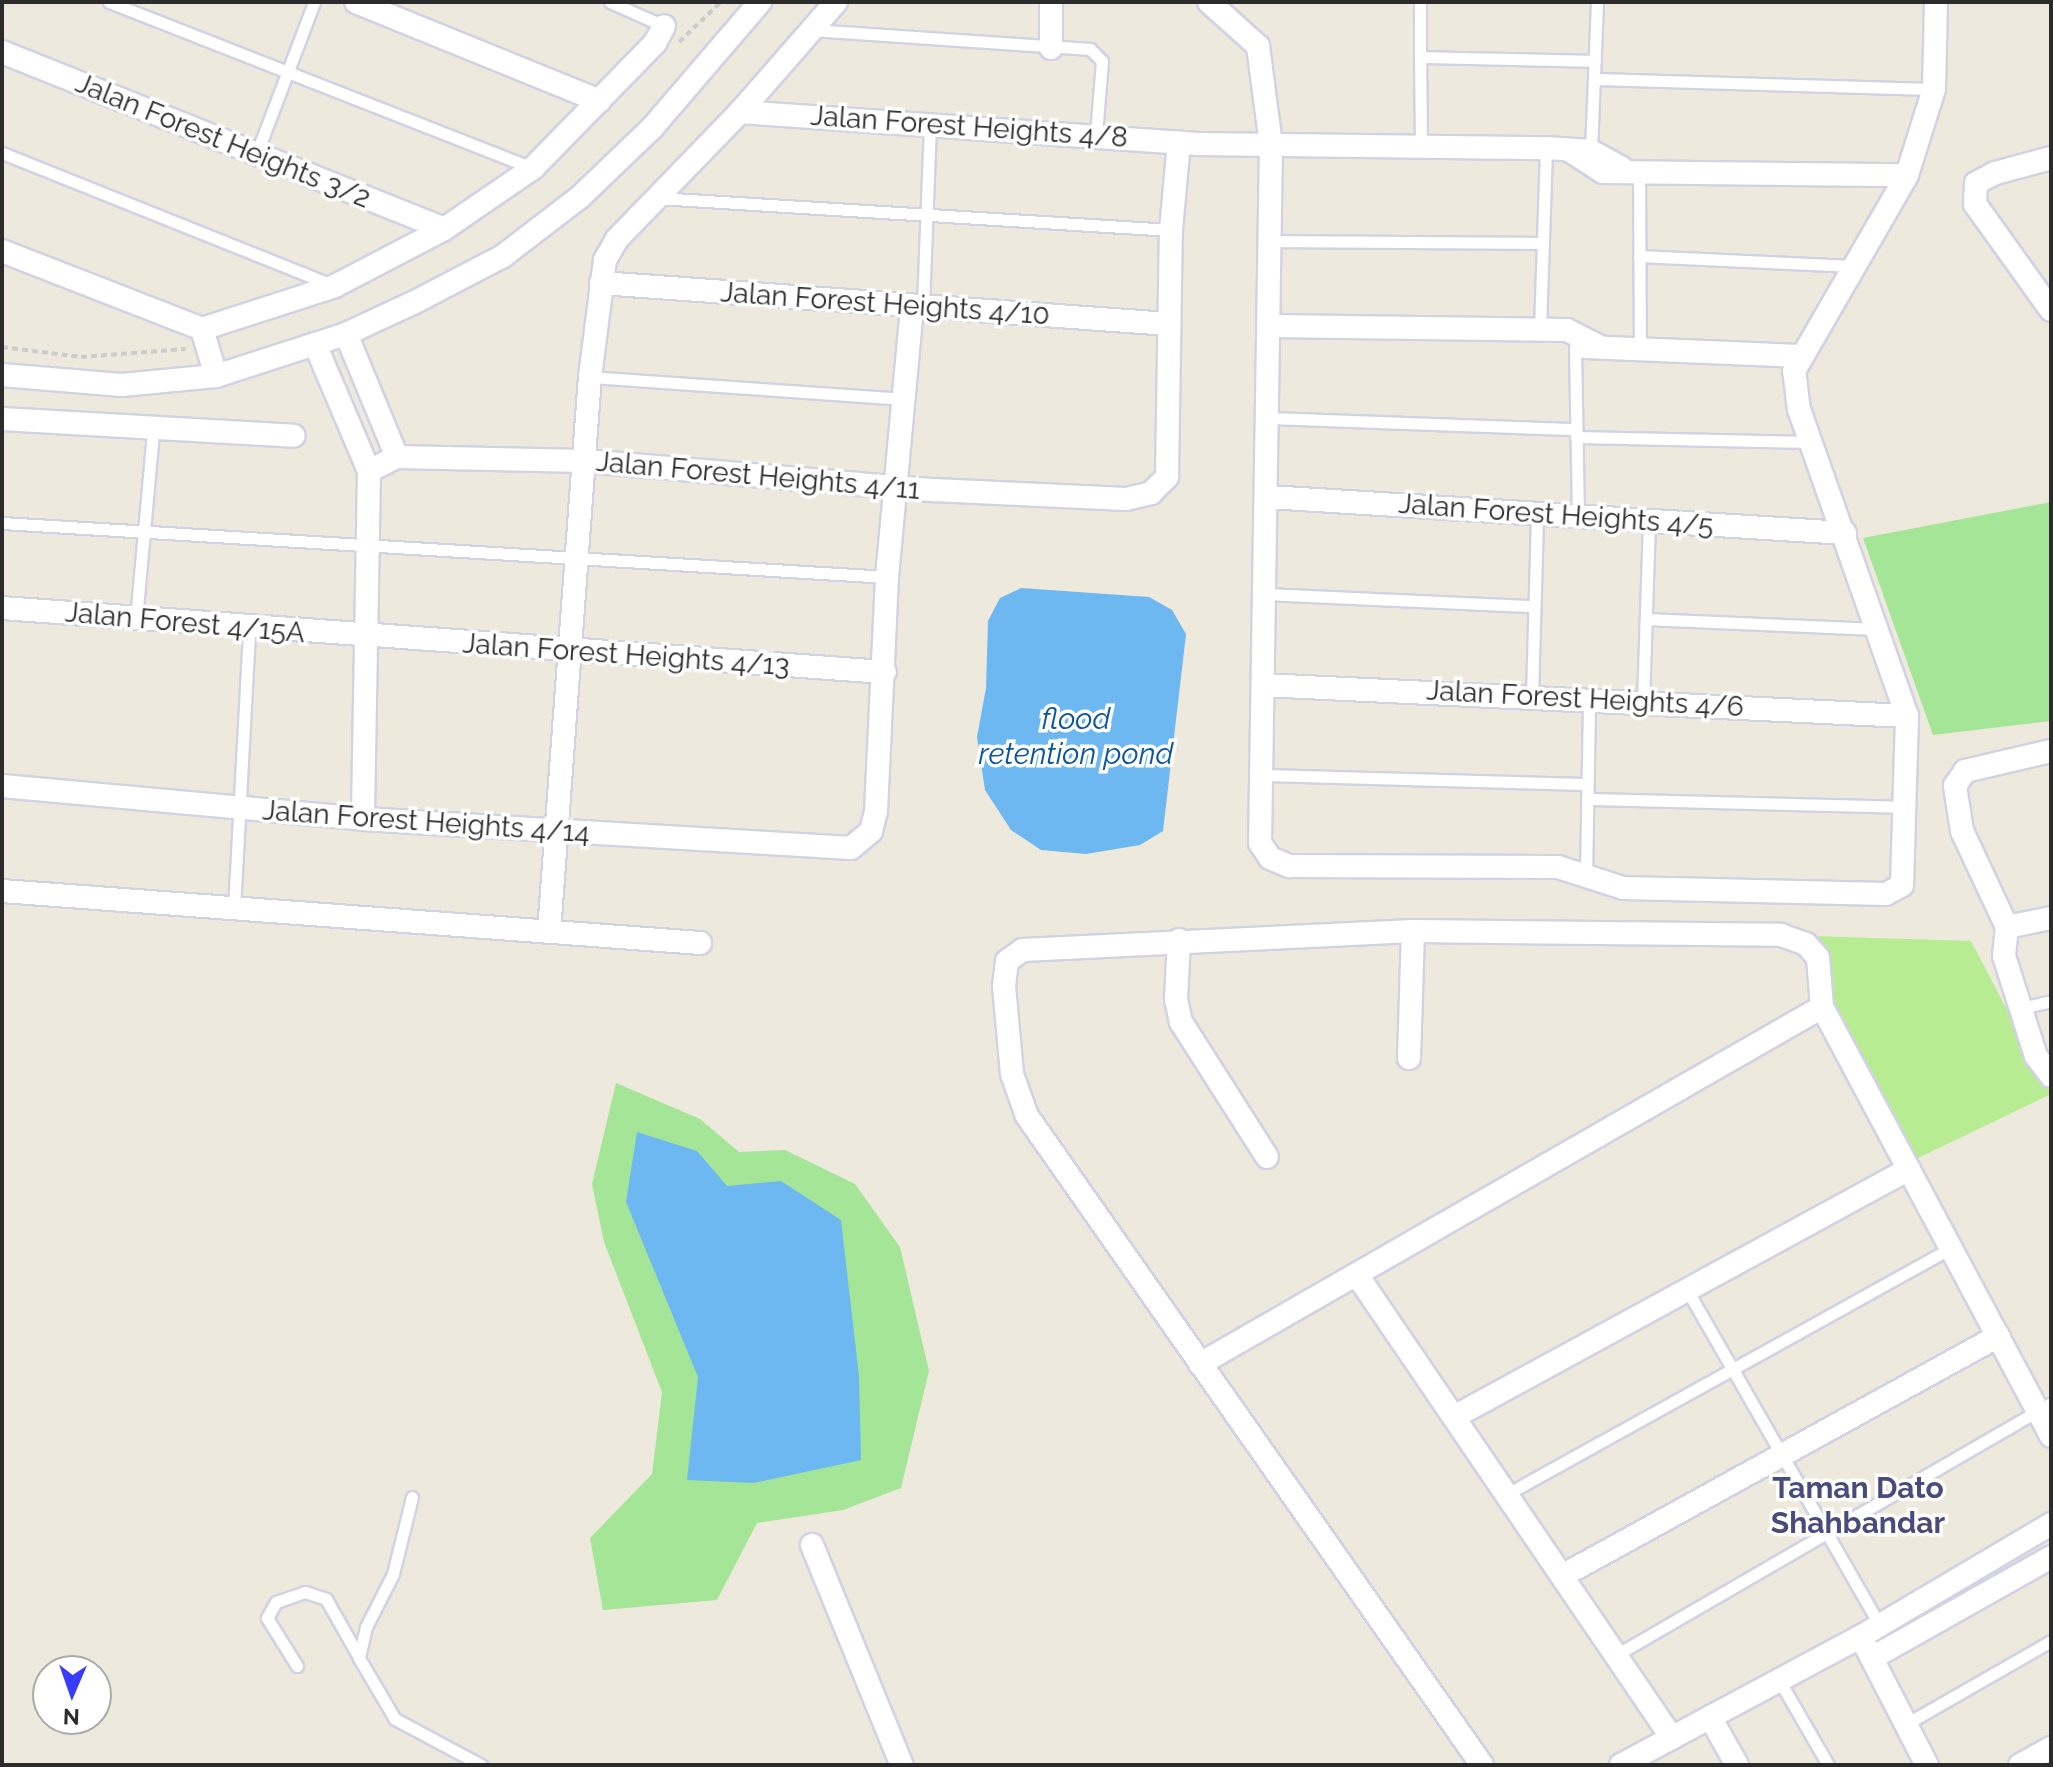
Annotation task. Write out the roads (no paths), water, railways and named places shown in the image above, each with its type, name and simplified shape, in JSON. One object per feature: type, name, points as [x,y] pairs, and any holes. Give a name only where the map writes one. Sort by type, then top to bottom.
[{"type":"street","points":[[356,2],[600,101]]},
{"type":"street","points":[[2,375],[122,385],[216,376],[346,334],[503,256],[542,230],[652,128],[760,2]]},
{"type":"street","points":[[549,932],[553,833],[578,558],[590,377],[605,260],[617,239],[740,112],[836,2]]},
{"type":"street","points":[[1051,2],[1051,48]]},
{"type":"street","points":[[1209,2],[1258,46],[1271,145],[1272,326],[1260,843],[1270,858],[1289,866],[1558,867],[1623,888],[1886,894],[1902,885],[1907,716],[1793,391],[1800,356],[1907,175],[1934,89],[1936,2]]},
{"type":"street","points":[[2,251],[202,329],[335,286],[444,229],[533,168],[655,43],[664,26]]},
{"type":"street","name":"Jalan Forest Heights 3/2","points":[[2,52],[444,229]]},
{"type":"street","name":"Jalan Forest Heights 4/8","points":[[740,112],[1096,134],[1188,143],[1569,150]]},
{"type":"street","points":[[1169,324],[1171,230],[1188,143]]},
{"type":"street","points":[[1569,150],[1603,172],[1630,169],[1907,175]]},
{"type":"street","points":[[2051,158],[1995,173],[1976,183],[1975,204],[2051,310]]},
{"type":"street","name":"Jalan Forest Heights 4/10","points":[[601,283],[1169,324]]},
{"type":"street","points":[[885,672],[887,577],[918,306]]},
{"type":"street","name":"Jalan Forest Heights 4/11","points":[[369,471],[397,457],[585,461],[898,487],[1126,499],[1151,493],[1167,477],[1169,324]]},
{"type":"street","points":[[1272,326],[1575,331],[1599,346]]},
{"type":"street","points":[[202,329],[216,376]]},
{"type":"street","points":[[1548,331],[1575,347],[1800,356]]},
{"type":"street","points":[[346,334],[397,457]]},
{"type":"street","points":[[315,344],[369,471],[363,819]]},
{"type":"street","points":[[2,419],[153,432],[294,436]]},
{"type":"street","name":"Jalan Forest Heights 4/5","points":[[1268,497],[1845,533]]},
{"type":"street","name":"Jalan Forest 4/15A","points":[[2,608],[367,638]]},
{"type":"street","name":"Jalan Forest Heights 4/13","points":[[367,638],[885,672]]},
{"type":"street","name":"Jalan Forest Heights 4/14","points":[[2,786],[553,833],[851,848],[871,831],[876,811],[885,672]]},
{"type":"street","name":"Jalan Forest Heights 4/6","points":[[1263,685],[1907,716]]},
{"type":"street","points":[[2051,751],[1965,771],[1955,786],[1962,831],[2007,927],[2004,956],[2036,1056],[2051,1076]]},
{"type":"street","points":[[2,891],[700,943]]},
{"type":"street","points":[[2007,927],[2051,918]]},
{"type":"street","points":[[1409,1058],[1413,931]]},
{"type":"street","points":[[1482,1765],[1027,1116],[1012,1074],[1004,986],[1007,961],[1023,950],[1413,931],[1781,935],[1806,944],[1818,958],[1822,1007],[1998,1336],[2044,1407],[2051,1436]]},
{"type":"street","points":[[1179,940],[1176,999],[1181,1022],[1267,1157]]},
{"type":"street","points":[[1200,1364],[1822,1007]]},
{"type":"street","points":[[1454,1417],[1909,1169]]},
{"type":"street","points":[[1357,1275],[1672,1738]]},
{"type":"street","points":[[1562,1576],[1998,1336]]},
{"type":"street","points":[[1621,1765],[1870,1631],[2051,1524]]},
{"type":"street","points":[[812,1545],[902,1765]]},
{"type":"street","points":[[1872,1658],[2051,1557]]},
{"type":"street","points":[[1870,1631],[1872,1658],[1927,1765]]},
{"type":"street","points":[[1710,1717],[1737,1765]]},
{"type":"street","points":[[2020,1765],[2051,1748]]},
{"type":"lane","points":[[109,2],[287,75],[533,168]]},
{"type":"lane","points":[[256,155],[314,2]]},
{"type":"lane","points":[[610,2],[664,26]]},
{"type":"lane","points":[[1420,2],[1421,146]]},
{"type":"lane","points":[[1548,331],[1543,243],[1569,150],[1594,79],[1597,2]]},
{"type":"lane","points":[[811,30],[1090,49],[1102,61],[1096,134]]},
{"type":"lane","points":[[1420,57],[1595,61]]},
{"type":"lane","points":[[1594,79],[1934,89]]},
{"type":"lane","points":[[918,306],[927,217],[930,124]]},
{"type":"lane","points":[[2,153],[335,286]]},
{"type":"lane","points":[[1630,169],[1639,256],[1640,349]]},
{"type":"lane","points":[[657,198],[1171,230]]},
{"type":"lane","points":[[1271,241],[1543,243]]},
{"type":"lane","points":[[1639,256],[1853,266]]},
{"type":"lane","points":[[1575,347],[1578,516]]},
{"type":"lane","points":[[590,377],[906,399]]},
{"type":"lane","points":[[1270,418],[1811,442]]},
{"type":"lane","points":[[136,619],[153,432]]},
{"type":"lane","points":[[1532,696],[1537,514]]},
{"type":"lane","points":[[1643,702],[1649,521]]},
{"type":"lane","points":[[2,523],[887,577]]},
{"type":"lane","points":[[1265,594],[1534,606]]},
{"type":"lane","points":[[1646,619],[1878,629]]},
{"type":"lane","points":[[234,909],[249,629]]},
{"type":"lane","points":[[1586,876],[1589,699]]},
{"type":"lane","points":[[1262,775],[1587,784]]},
{"type":"lane","points":[[1587,799],[1906,807]]},
{"type":"lane","points":[[2021,1008],[2051,1001]]},
{"type":"lane","points":[[1507,1494],[1951,1248]]},
{"type":"lane","points":[[1687,1290],[1827,1532],[1870,1631]]},
{"type":"lane","points":[[1616,1655],[2044,1407]]},
{"type":"lane","points":[[359,1658],[366,1627],[393,1574],[412,1497]]},
{"type":"lane","points":[[297,1666],[267,1618],[276,1602],[305,1592],[326,1599],[395,1719],[481,1765]]},
{"type":"lane","points":[[1906,1724],[2051,1641]]},
{"type":"lane","points":[[1779,1680],[1828,1765]]},
{"type":"water","name":"flood retention pond","points":[[1021,588],[1149,597],[1172,610],[1186,634],[1163,831],[1140,845],[1086,854],[1041,850],[1011,830],[985,790],[977,737],[986,688],[988,621],[1000,598]]},
{"type":"water","points":[[637,1132],[697,1151],[727,1186],[781,1181],[841,1220],[859,1376],[861,1460],[754,1483],[687,1480],[698,1377],[626,1202]]},
{"type":"district","name":"Taman Dato Shahbandar","points":[[1858,1505]]}]
